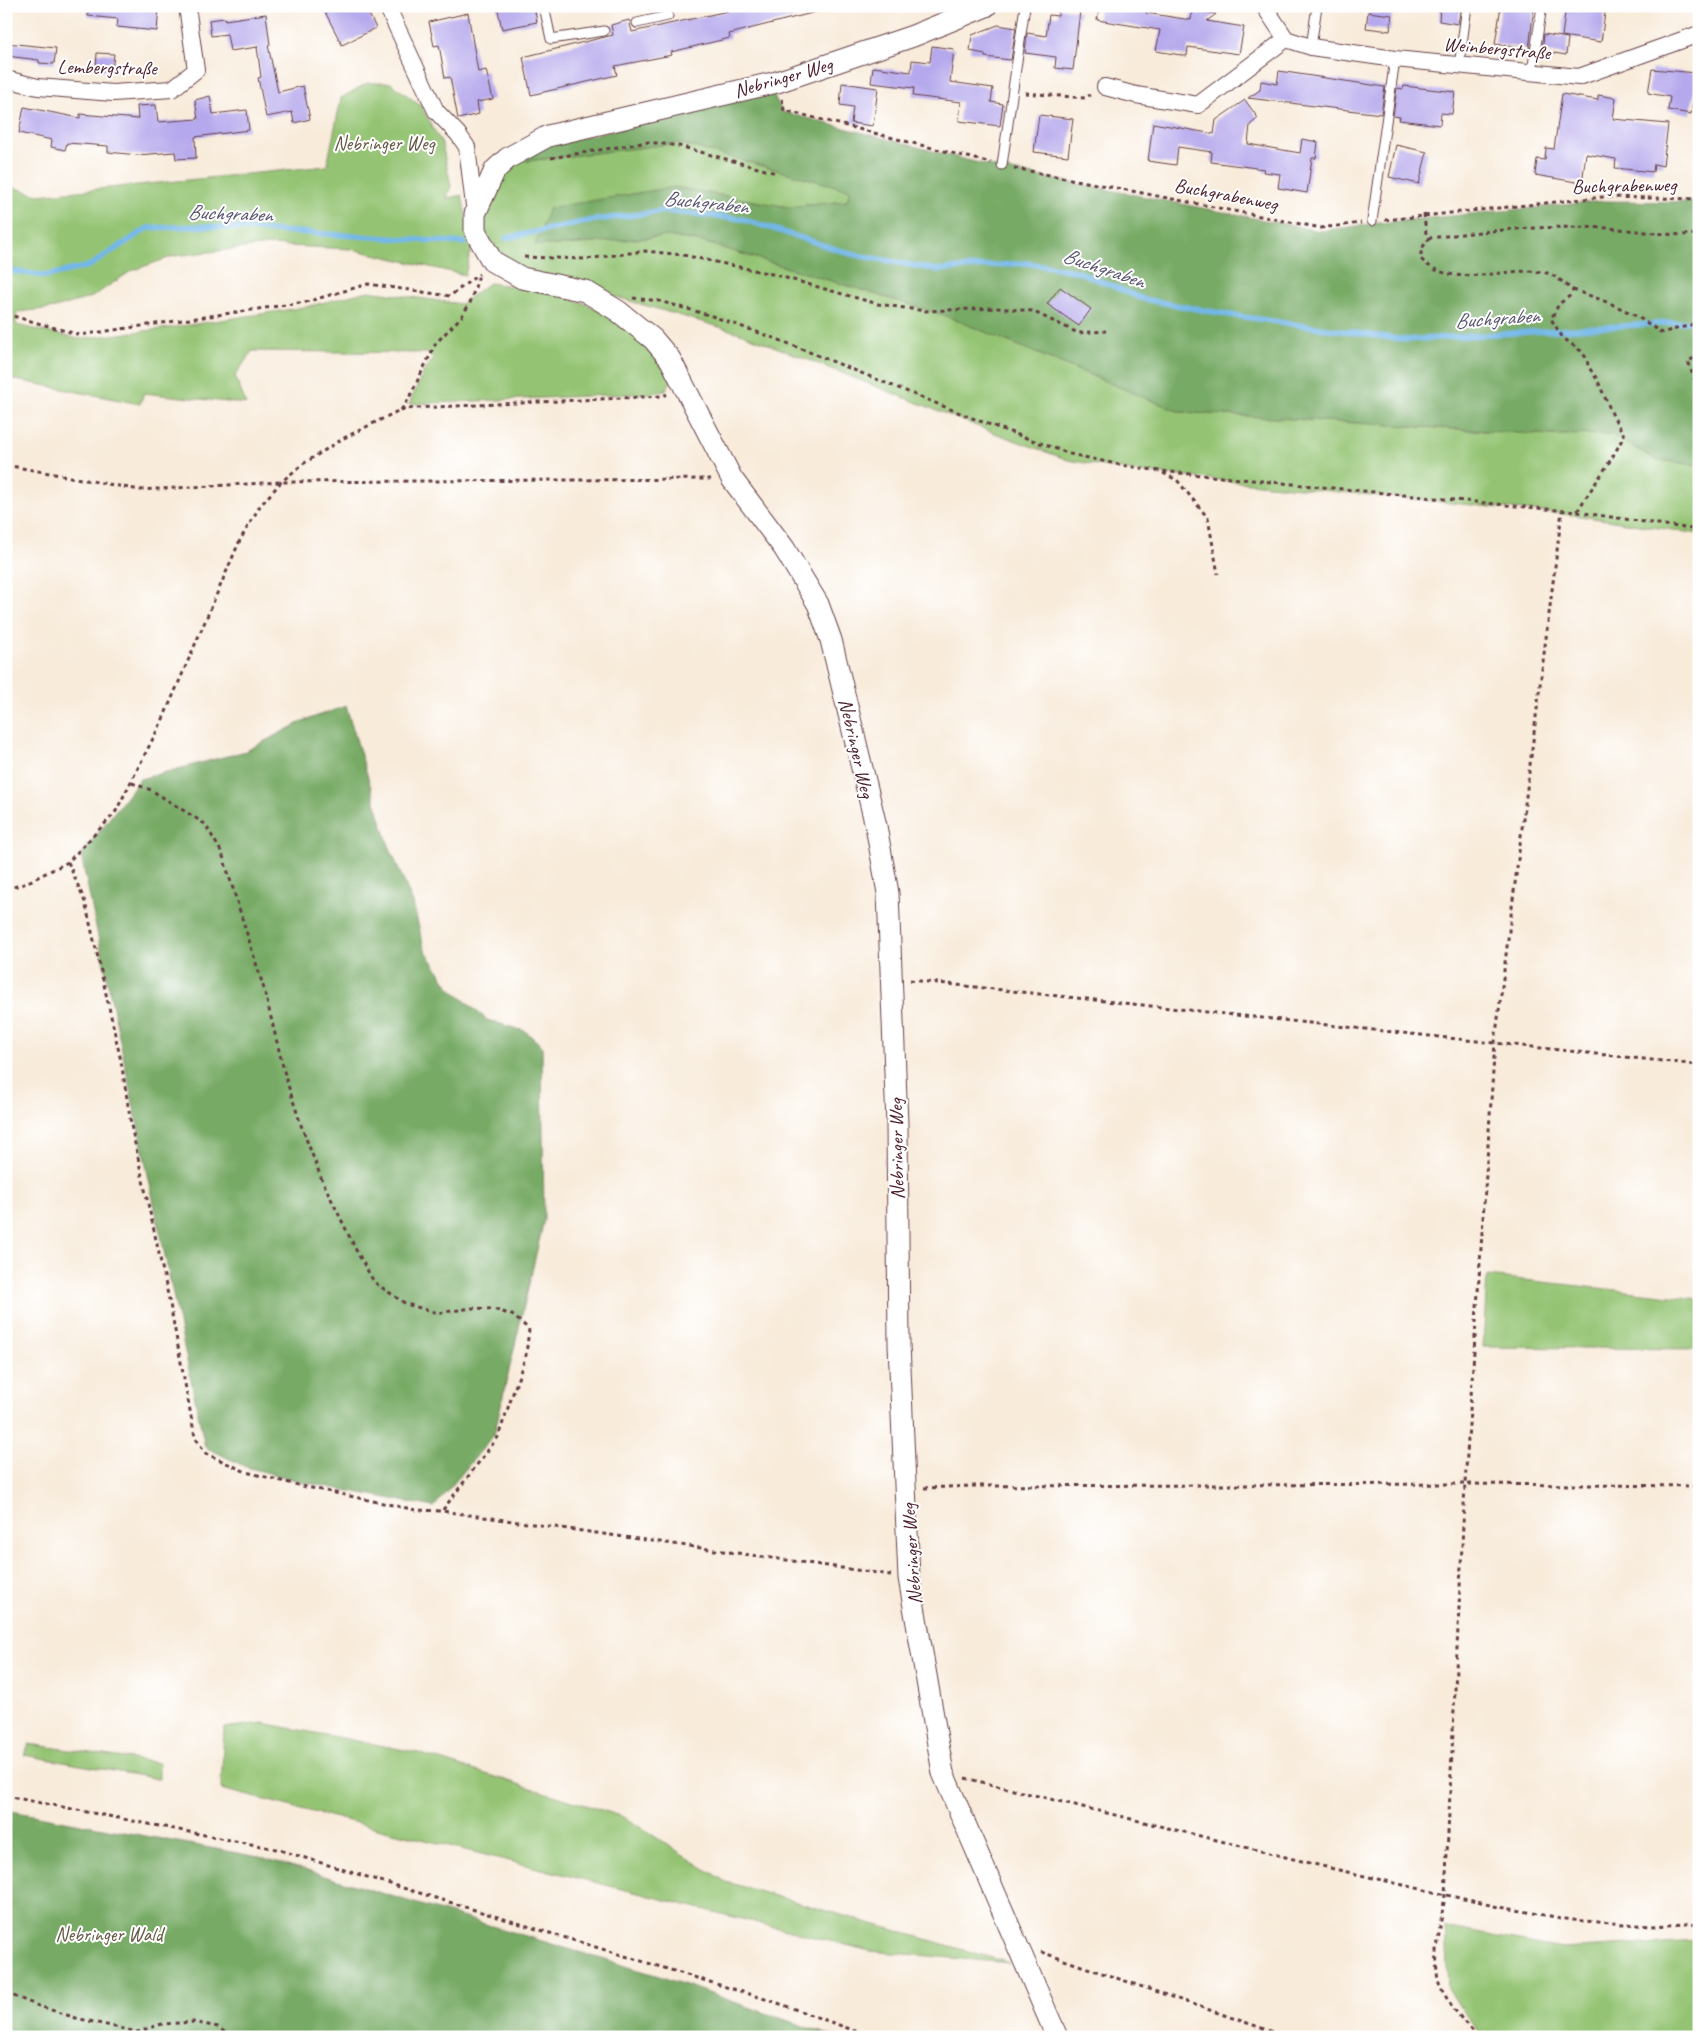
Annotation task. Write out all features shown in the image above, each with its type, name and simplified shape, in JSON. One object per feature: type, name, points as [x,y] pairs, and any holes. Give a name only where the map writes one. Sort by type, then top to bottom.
[{"type":"street","name":"Lembergstraße","points":[[6,79],[38,87],[113,93],[172,89],[196,70],[187,6]]},
{"type":"street","points":[[387,6],[436,111],[458,134],[467,147],[475,231],[486,267]]},
{"type":"street","name":"Nebringer Weg","points":[[474,214],[495,170],[508,158],[548,136],[777,82],[913,36],[986,6]]},
{"type":"street","points":[[1105,87],[1136,95],[1198,105],[1286,39],[1264,6]]},
{"type":"street","name":"Weinbergstraße","points":[[1286,39],[1311,47],[1395,59],[1579,77],[1699,34]]},
{"type":"street","name":"Nebringer Weg","points":[[486,267],[522,278],[586,292],[618,312],[653,339],[670,360],[732,479],[784,548],[809,588],[818,604],[831,640],[876,826],[888,893],[896,1124],[899,1344],[909,1578],[943,1773],[1019,1944],[1057,2037]]},
{"type":"lane","points":[[544,6],[552,39],[604,31]]},
{"type":"lane","points":[[637,23],[668,16],[666,6]]},
{"type":"lane","points":[[1002,165],[1025,6]]},
{"type":"lane","points":[[1311,47],[1317,6]]},
{"type":"lane","points":[[1459,66],[1467,6]]},
{"type":"lane","points":[[1532,72],[1542,6]]},
{"type":"lane","points":[[1372,221],[1395,59]]},
{"type":"path","name":"Buchgrabenweg","points":[[777,82],[784,110],[1002,165],[1321,228],[1424,214],[1603,197],[1699,199]]},
{"type":"path","points":[[1012,92],[1084,98],[1105,87]]},
{"type":"path","points":[[544,159],[648,142],[680,146],[776,173]]},
{"type":"path","points":[[1424,214],[1426,234],[1430,238]]},
{"type":"path","points":[[1699,234],[1681,236],[1609,228],[1569,227],[1507,230],[1430,238],[1423,245],[1420,253],[1421,259],[1432,269],[1454,275],[1549,274],[1573,290],[1608,302],[1651,325],[1661,333],[1691,326],[1699,318]]},
{"type":"path","points":[[6,314],[80,335],[306,302],[368,284],[450,296],[486,267],[530,256],[586,259],[645,251],[683,255],[772,274],[878,304],[925,310],[997,308],[1032,311],[1078,333],[1106,331]]},
{"type":"path","points":[[400,410],[408,400],[436,343],[462,316],[470,303],[486,267]]},
{"type":"path","points":[[1573,290],[1571,295],[1559,304],[1551,319],[1563,338],[1581,351],[1587,359],[1588,366],[1597,379],[1612,416],[1624,434],[1606,469],[1593,485],[1577,512]]},
{"type":"path","points":[[632,298],[659,301],[709,315],[782,341],[980,421],[1070,454],[1160,471],[1577,512],[1699,530]]},
{"type":"path","points":[[1695,445],[1697,387],[1688,361],[1699,356]]},
{"type":"path","points":[[6,889],[24,884],[68,862],[115,812],[132,783],[163,719],[240,540],[260,506],[281,482],[303,464],[344,438],[400,410],[663,396],[684,385]]},
{"type":"path","points":[[6,465],[140,490],[281,482],[732,479]]},
{"type":"path","points":[[1160,471],[1176,480],[1208,518],[1218,574]]},
{"type":"path","points":[[1477,2037],[1460,2018],[1439,1983],[1437,1958],[1445,1895],[1465,1484],[1495,1042],[1562,511]]},
{"type":"path","points":[[132,783],[150,790],[205,824],[222,853],[264,989],[286,1079],[302,1128],[322,1180],[356,1250],[374,1282],[406,1304],[438,1313],[472,1308],[493,1309],[512,1315],[529,1330],[526,1355],[498,1437],[442,1511]]},
{"type":"path","points":[[68,862],[85,902],[100,966],[121,1061],[132,1130],[170,1304],[195,1437],[205,1453],[246,1472],[416,1510],[442,1511],[909,1578]]},
{"type":"path","points":[[892,978],[1699,1065]]},
{"type":"path","points":[[906,1488],[973,1486],[1465,1484],[1699,1486]]},
{"type":"path","points":[[943,1773],[1330,1868],[1494,1906],[1572,1920],[1651,1926],[1699,1923]]},
{"type":"path","points":[[6,1796],[276,1849],[775,2002],[872,2037]]},
{"type":"path","points":[[1019,1944],[1288,2037]]},
{"type":"path","points":[[6,1993],[76,2018],[137,2032],[162,2024],[193,2022],[218,2027],[231,2037]]},
{"type":"green space","points":[[367,83],[391,83],[421,106],[442,144],[451,186],[447,198],[462,195],[472,246],[465,275],[351,249],[269,245],[174,256],[131,271],[92,297],[55,308],[17,312],[16,325],[79,339],[169,328],[306,307],[368,291],[461,304],[489,283],[550,293],[569,298],[605,313],[644,341],[653,352],[672,380],[665,391],[409,404],[425,369],[434,359],[427,353],[252,351],[235,376],[246,404],[144,393],[140,404],[6,378],[6,185],[38,195],[327,166],[341,98]]},
{"type":"green space","points":[[771,91],[783,112],[1002,169],[1320,231],[1379,223],[1604,201],[1699,202],[1699,465],[1657,460],[1610,434],[1552,435],[1180,412],[944,315],[703,242],[668,236],[566,245],[535,245],[549,208],[674,187],[788,207],[847,201],[850,190],[679,143],[526,161],[539,148]]},
{"type":"green space","points":[[679,143],[851,190],[847,201],[788,207],[674,187],[566,245],[668,236],[703,242],[944,315],[1180,412],[1552,435],[1610,434],[1657,460],[1699,465],[1699,534],[1573,515],[1138,472],[1068,460],[740,333],[520,269],[500,252],[487,235],[485,223],[487,214],[494,194],[504,175],[513,163],[539,148],[527,161]]},
{"type":"green space","points":[[346,706],[388,843],[413,903],[424,948],[449,987],[487,1020],[525,1031],[542,1046],[544,1220],[494,1435],[434,1507],[303,1482],[246,1467],[205,1447],[81,855],[140,779],[246,751],[303,721]]},
{"type":"green space","points":[[1487,1276],[1699,1299],[1699,1349],[1483,1347]]},
{"type":"green space","points":[[263,1723],[415,1752],[624,1817],[726,1882],[1010,1963],[870,1951],[221,1789],[224,1728]]},
{"type":"green space","points":[[29,1744],[159,1763],[159,1779],[24,1755]]},
{"type":"green space","name":"Nebringer Wald","points":[[6,1810],[264,1858],[659,1976],[835,2037],[6,2037]]},
{"type":"green space","points":[[1445,1927],[1562,1949],[1699,1941],[1699,2037],[1484,2037],[1463,2012],[1448,1988]]},
{"type":"building","points":[[88,6],[159,6],[157,31],[117,27],[118,19],[88,16]]},
{"type":"building","points":[[322,6],[365,6],[376,28],[342,45]]},
{"type":"building","points":[[497,6],[534,6],[537,22],[502,29]]},
{"type":"building","points":[[751,6],[819,6],[820,11],[729,34],[730,38],[671,52],[672,55],[615,66],[617,75],[531,95],[523,57],[613,35],[611,25],[629,20],[632,32]]},
{"type":"building","points":[[1100,6],[1147,6],[1146,13],[1191,20],[1192,10],[1216,14],[1207,21],[1244,27],[1239,54],[1188,47],[1187,56],[1156,51],[1160,30],[1097,20]]},
{"type":"building","points":[[1440,6],[1461,6],[1458,24],[1439,21]]},
{"type":"building","points":[[1501,6],[1534,6],[1529,49],[1495,44]]},
{"type":"building","points":[[1566,6],[1606,6],[1601,42],[1562,36]]},
{"type":"building","points":[[1059,8],[1080,11],[1073,70],[1055,68],[1056,57],[1025,53],[1027,33],[1046,36],[1049,15],[1058,16]]},
{"type":"building","points":[[1368,12],[1392,15],[1390,31],[1366,28]]},
{"type":"building","points":[[468,13],[478,72],[486,70],[493,99],[477,102],[479,114],[458,119],[450,77],[445,78],[439,45],[434,46],[429,22]]},
{"type":"building","points":[[266,14],[270,45],[268,45],[278,92],[303,86],[310,119],[294,123],[292,112],[266,117],[258,78],[261,77],[257,47],[230,51],[227,34],[211,36],[209,20],[225,18],[225,20]]},
{"type":"building","points":[[998,25],[1016,28],[1011,60],[985,57],[985,54],[970,51],[972,35]]},
{"type":"building","points":[[1544,34],[1568,38],[1566,55],[1542,51]]},
{"type":"building","points":[[6,43],[56,48],[54,64],[6,56]]},
{"type":"building","points":[[932,46],[954,49],[950,82],[993,88],[991,102],[1003,104],[1000,126],[959,121],[961,102],[913,96],[914,88],[871,83],[873,67],[911,72],[912,60],[930,62]]},
{"type":"building","points":[[97,53],[114,54],[112,71],[96,69]]},
{"type":"building","points":[[1652,69],[1697,73],[1691,114],[1668,110],[1670,97],[1648,93]]},
{"type":"building","points":[[1279,71],[1385,87],[1381,114],[1248,98],[1260,90],[1261,81],[1277,84]]},
{"type":"building","points":[[842,83],[878,88],[873,126],[851,123],[853,107],[840,105]]},
{"type":"building","points":[[1404,86],[1455,92],[1452,114],[1441,113],[1440,125],[1399,120],[1400,117],[1393,116],[1397,88],[1403,89]]},
{"type":"building","points":[[1562,94],[1598,100],[1598,95],[1616,98],[1613,119],[1668,124],[1663,166],[1654,164],[1653,172],[1615,168],[1616,159],[1586,154],[1582,183],[1535,175],[1537,159],[1545,160],[1546,148],[1554,149]]},
{"type":"building","points":[[210,96],[213,114],[247,110],[249,130],[195,137],[196,158],[176,159],[175,152],[138,155],[108,152],[108,146],[67,143],[65,150],[51,147],[52,140],[19,133],[24,107],[80,118],[80,114],[138,119],[137,106],[156,105],[158,122],[198,119],[195,100]]},
{"type":"building","points":[[1245,100],[1258,118],[1250,125],[1248,144],[1300,153],[1302,139],[1318,142],[1316,158],[1312,158],[1307,193],[1278,188],[1280,174],[1263,172],[1264,169],[1211,162],[1212,152],[1178,147],[1176,165],[1148,161],[1153,123],[1214,134],[1216,120]]},
{"type":"building","points":[[1039,115],[1073,119],[1068,156],[1034,152]]},
{"type":"building","points":[[1396,145],[1427,152],[1419,184],[1389,177]]},
{"type":"building","points":[[1060,287],[1091,309],[1079,326],[1047,304]]},
{"type":"waterway","name":"Buchgraben","points":[[506,238],[588,221],[663,211],[742,219],[851,254],[938,270],[1026,263],[1053,267],[1079,272],[1143,299],[1230,315],[1406,340],[1699,321]]},
{"type":"waterway","name":"Buchgraben","points":[[6,270],[46,276],[89,266],[148,228],[202,226],[465,243]]}]
